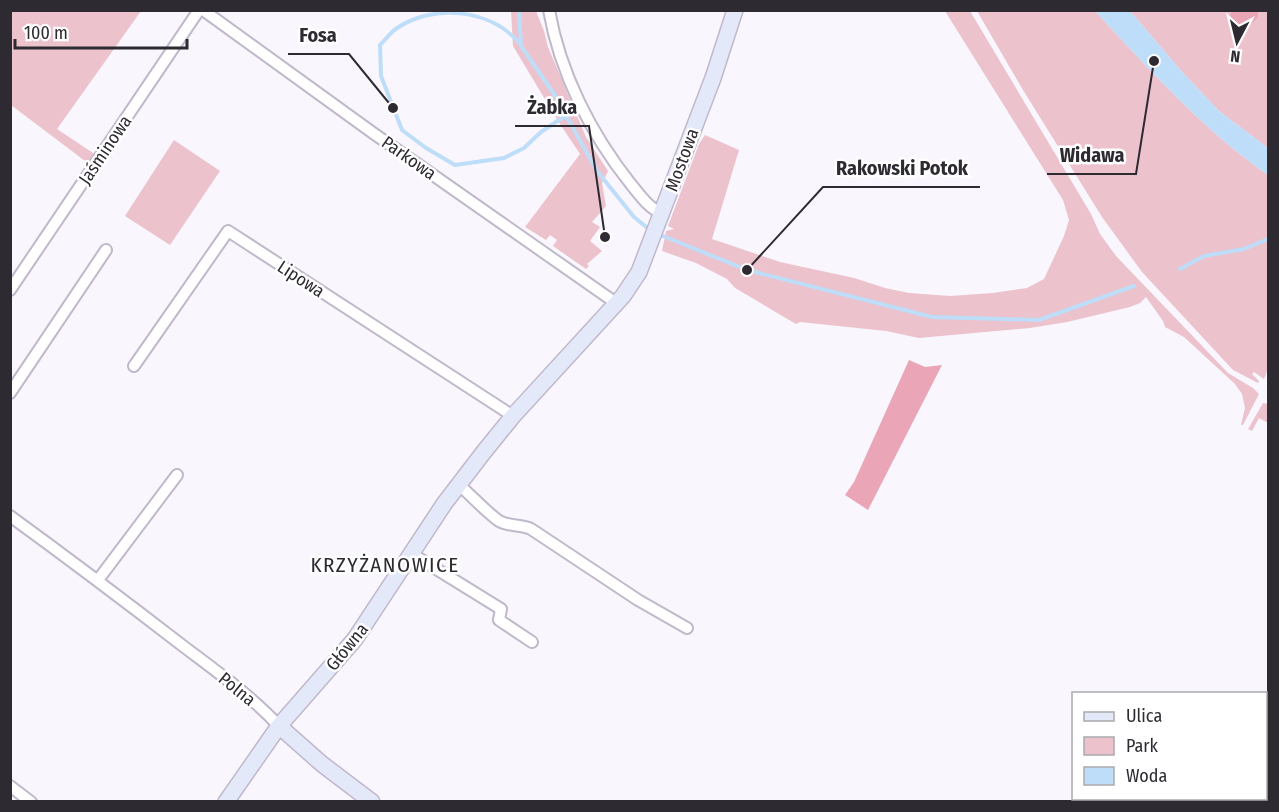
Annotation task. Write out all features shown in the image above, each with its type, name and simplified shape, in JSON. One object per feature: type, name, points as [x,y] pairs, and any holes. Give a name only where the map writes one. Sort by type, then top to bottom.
[{"type":"street","name":"Jaśminowa","points":[[10,290],[201,10]]},
{"type":"street","name":"Parkowa","points":[[201,10],[616,303]]},
{"type":"street","points":[[549,10],[552,30],[567,73],[593,130],[614,163],[660,219]]},
{"type":"street","name":"Mostowa","points":[[616,303],[624,296],[639,272],[649,249],[713,78],[735,10]]},
{"type":"street","name":"Lipowa","points":[[134,366],[228,231],[513,416]]},
{"type":"street","points":[[10,393],[106,250]]},
{"type":"street","name":"Główna","points":[[226,801],[279,726],[356,639],[459,485],[513,416],[616,303]]},
{"type":"street","points":[[98,580],[177,475]]},
{"type":"street","points":[[459,485],[500,521],[531,529],[638,600],[687,628]]},
{"type":"street","name":"Polna","points":[[10,516],[98,580],[241,692],[322,764],[372,801]]},
{"type":"street","points":[[412,554],[501,609],[499,620],[532,642]]},
{"type":"street","points":[[10,786],[31,801]]},
{"type":"green space","points":[[13,10],[141,11],[57,129],[96,155],[89,164],[11,105],[10,14]]},
{"type":"green space","points":[[511,11],[536,11],[548,47],[586,137],[608,171],[602,183],[606,206],[592,222],[600,227],[590,241],[602,251],[587,264],[589,266],[586,269],[553,246],[557,240],[550,235],[546,240],[525,227],[580,154],[513,46]]},
{"type":"green space","points":[[945,11],[970,11],[1091,214],[1100,234],[1116,256],[1228,373],[1259,394],[1243,425],[1241,425],[1245,408],[1242,394],[1235,384],[1184,337],[1165,327],[1146,297],[1140,303],[1130,307],[1067,322],[1030,328],[919,338],[886,331],[800,322],[796,324],[735,288],[727,279],[696,263],[662,251],[666,231],[674,229],[668,226],[699,144],[705,135],[739,150],[712,239],[780,262],[909,293],[950,296],[993,293],[1027,288],[1044,279],[1069,220],[1063,200]]},
{"type":"green space","points":[[977,11],[1095,11],[1199,119],[1244,158],[1268,175],[1268,369],[1264,379],[1254,372],[1252,374],[1259,381],[1258,383],[1233,370],[1142,272],[1102,217]]},
{"type":"green space","points":[[1130,11],[1232,11],[1228,18],[1258,17],[1258,11],[1268,11],[1268,148],[1219,111]]},
{"type":"green space","points":[[174,140],[220,171],[170,245],[125,216]]},
{"type":"green space","points":[[1263,403],[1268,404],[1268,423],[1259,418],[1252,431],[1248,429]]},
{"type":"green space","points":[[1268,719],[1268,801],[1189,801],[1267,800]]},
{"type":"shaded area","points":[[1232,11],[1258,11],[1258,17],[1245,30],[1231,27],[1228,18]]},
{"type":"shaded area","points":[[909,360],[925,367],[942,365],[868,510],[845,495],[854,482]]},
{"type":"water","points":[[1095,11],[1130,11],[1219,111],[1268,148],[1268,175],[1244,158],[1199,119]]},
{"type":"waterway","points":[[519,10],[521,46],[554,94],[597,171],[634,217],[651,231]]},
{"type":"waterway","points":[[521,45],[495,24],[479,17],[462,14],[428,15],[397,28],[380,45],[381,76],[402,130],[455,165],[504,158],[524,148],[541,132],[565,116]]},
{"type":"waterway","points":[[658,234],[747,270],[932,317],[1039,320],[1134,286]]},
{"type":"waterway","points":[[1180,269],[1204,256],[1244,249],[1268,239]]},
{"type":"place","name":"Widawa","points":[[1154,61]]},
{"type":"place","name":"Fosa","points":[[393,108]]},
{"type":"place","name":"Żabka","points":[[605,237]]},
{"type":"place","name":"Rakowski Potok","points":[[747,270]]},
{"type":"district","name":"KRZYŻANOWICE","points":[[385,565]]}]
